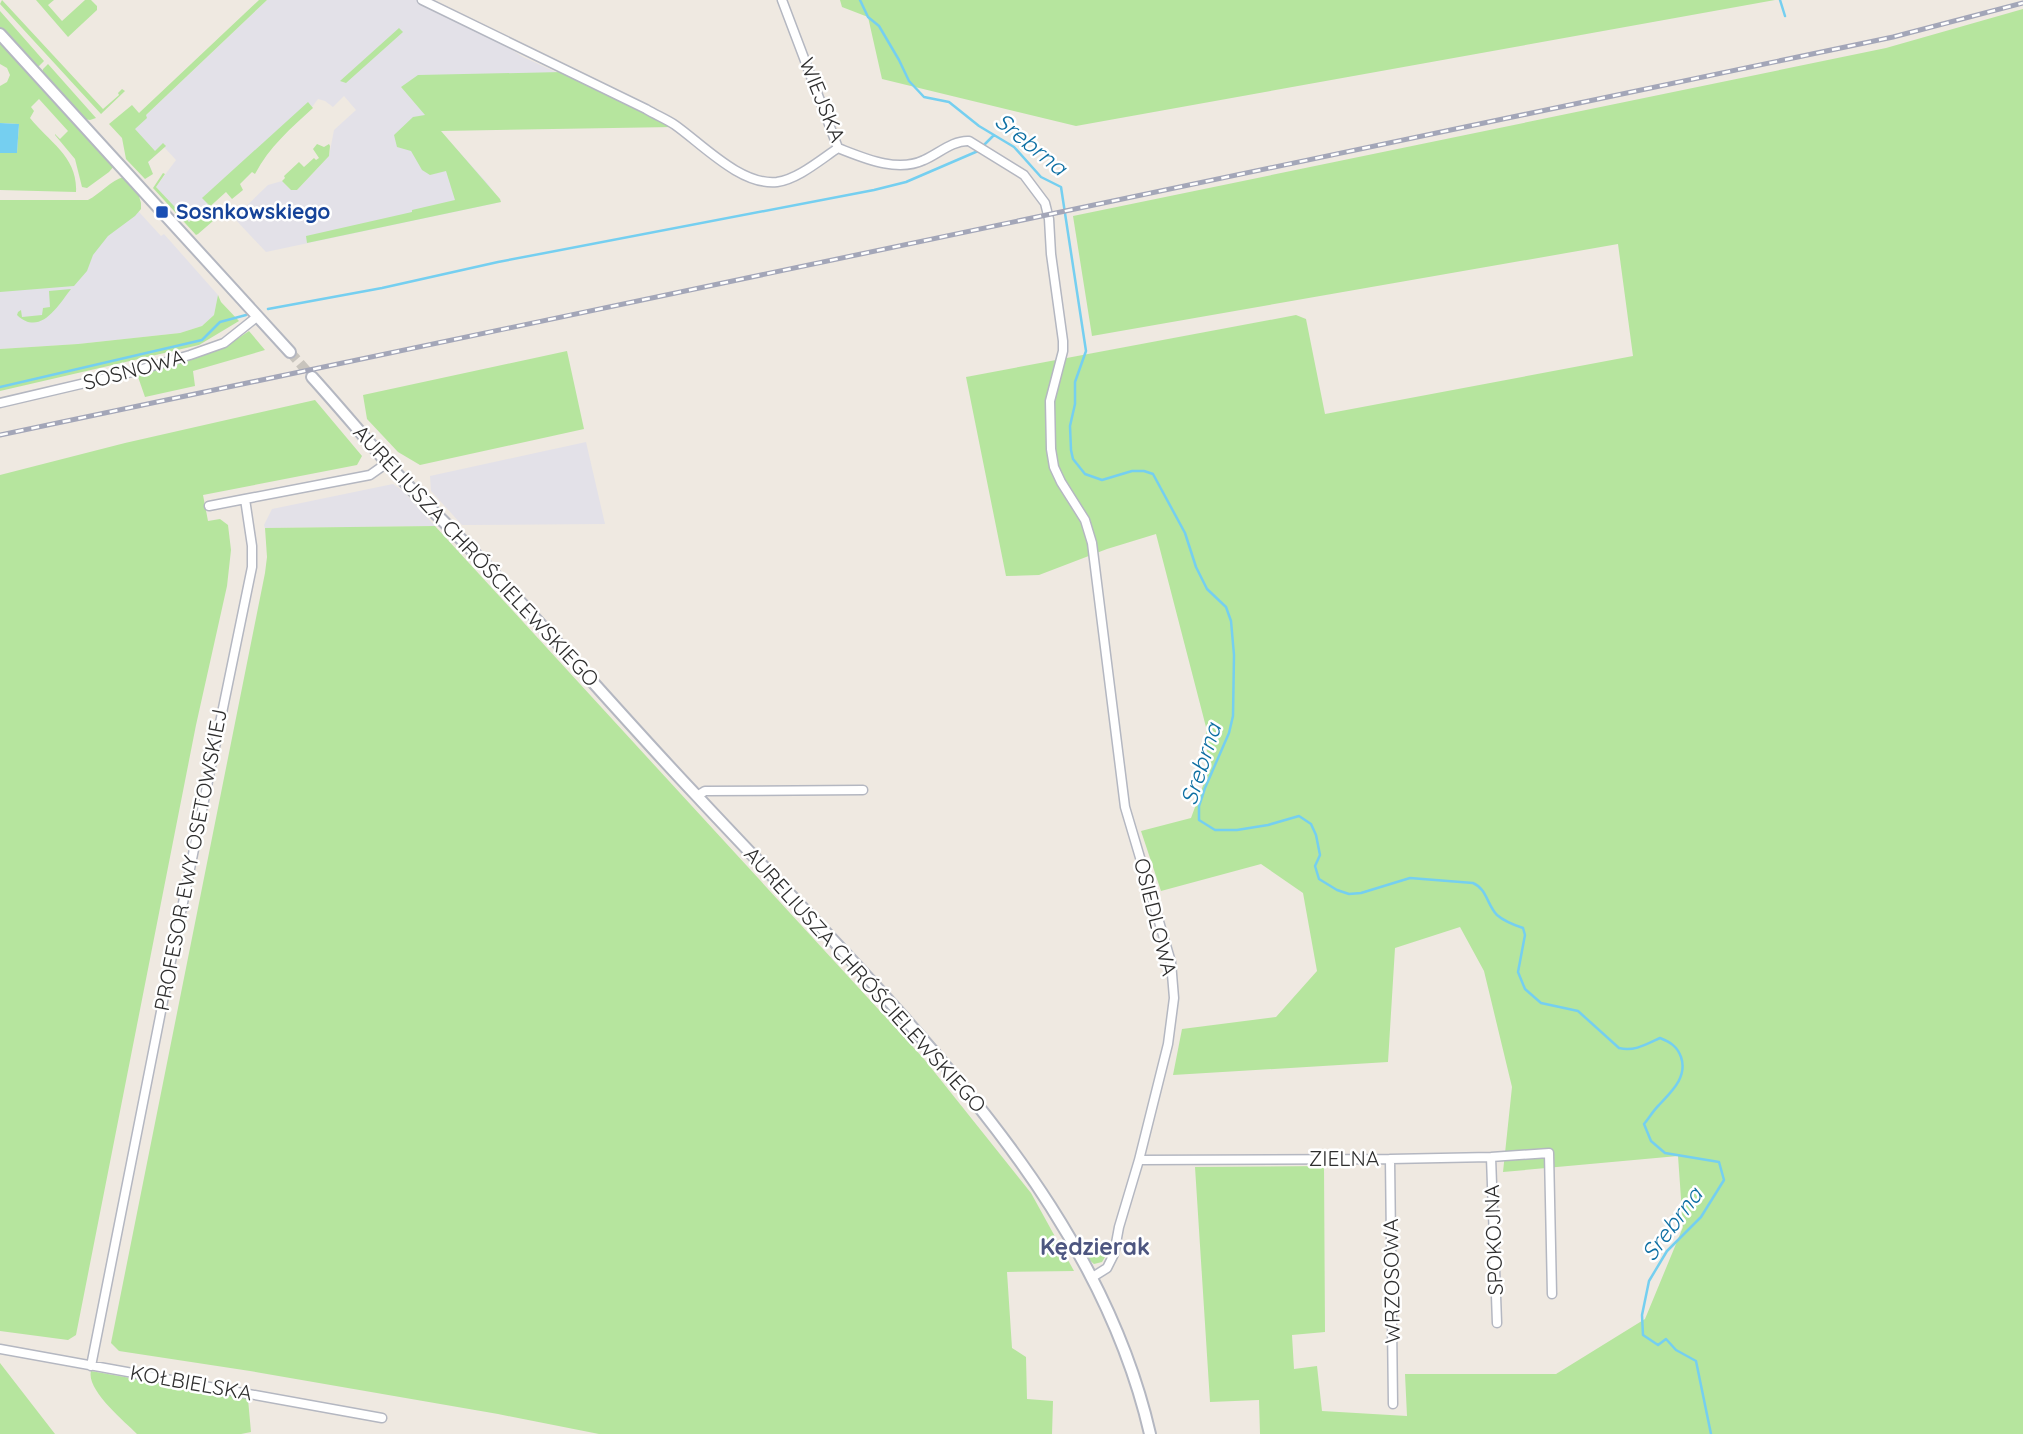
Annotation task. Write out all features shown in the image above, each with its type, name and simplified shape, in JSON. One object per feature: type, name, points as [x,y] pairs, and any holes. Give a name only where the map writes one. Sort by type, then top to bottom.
[{"type":"street","points":[[422,0],[646,109],[675,125],[742,174],[762,181],[778,182],[796,175],[838,148]]},
{"type":"street","name":"WIEJSKA","points":[[782,0],[838,148],[893,166]]},
{"type":"street","points":[[0,34],[290,352]]},
{"type":"street","name":"OSIEDLOWA","points":[[893,166],[921,162],[958,142],[969,141],[1024,175],[1045,203],[1049,219],[1063,341],[1063,351],[1050,401],[1051,449],[1054,467],[1085,520],[1092,542],[1125,807],[1171,962],[1174,998],[1168,1044],[1112,1258],[1107,1268],[1091,1278]]},
{"type":"street","name":"SOSNOWA","points":[[0,402],[132,372],[190,355],[224,343],[258,316]]},
{"type":"street","name":"AURELIUSZA CHRÓŚCIELEWSKIEGO","points":[[312,377],[387,463],[484,563],[867,977],[945,1063],[984,1112],[1058,1217],[1091,1278],[1129,1360],[1150,1434]]},
{"type":"street","points":[[209,506],[370,475],[387,463]]},
{"type":"street","name":"PROFESOR EWY OSETOWSKIEJ","points":[[91,1366],[252,567],[252,546],[245,499]]},
{"type":"street","points":[[697,796],[705,791],[863,790]]},
{"type":"street","name":"ZIELNA","points":[[1139,1160],[1390,1159],[1549,1153],[1552,1294]]},
{"type":"street","name":"SPOKOJNA","points":[[1491,1157],[1497,1323]]},
{"type":"street","name":"WRZOSOWA","points":[[1390,1159],[1394,1404]]},
{"type":"street","name":"KOŁBIELSKA","points":[[0,1349],[382,1418]]},
{"type":"shaded area","points":[[267,0],[417,0],[475,26],[523,57],[558,73],[401,87],[501,202],[266,252],[234,218],[268,185],[282,181],[291,190],[297,190],[329,156],[334,130],[356,110],[344,96],[333,107],[318,99],[188,222],[156,187],[176,160],[164,147],[148,162],[152,171],[124,136]]},
{"type":"shaded area","points":[[57,203],[139,212],[161,236],[164,234],[218,295],[214,315],[202,326],[180,333],[0,349],[0,286]]},
{"type":"shaded area","points":[[586,442],[605,524],[462,525],[431,491],[430,476]]},
{"type":"shaded area","points":[[393,484],[403,491],[435,526],[265,528],[264,525],[272,509]]},
{"type":"green space","points":[[2,0],[103,109],[122,89],[125,91],[101,114],[0,4]]},
{"type":"green space","points":[[36,0],[54,0],[48,5],[62,21],[85,0],[91,0],[97,10],[68,37]]},
{"type":"green space","points":[[259,0],[267,0],[146,115],[147,118],[135,129],[155,151],[163,143],[166,146],[148,162],[153,174],[145,179],[126,159],[122,138],[109,124],[132,105],[139,113]]},
{"type":"green space","points":[[840,0],[1775,0],[1076,126],[882,79],[868,17],[842,7]]},
{"type":"green space","points":[[2023,9],[2023,1434],[1260,1434],[1259,1400],[1210,1402],[1195,1167],[1324,1166],[1325,1332],[1292,1335],[1294,1369],[1317,1366],[1322,1411],[1407,1416],[1405,1374],[1556,1374],[1645,1319],[1683,1227],[1678,1156],[1503,1172],[1512,1087],[1484,971],[1460,927],[1395,948],[1388,1062],[1173,1075],[1182,1029],[1276,1017],[1317,971],[1303,893],[1261,864],[1161,891],[1141,831],[1191,818],[1208,772],[1206,727],[1156,534],[1039,575],[1006,576],[966,377],[1296,315],[1306,319],[1325,414],[1633,356],[1618,244],[1092,336],[1073,216],[1886,48]]},
{"type":"green space","points":[[0,11],[44,61],[39,66],[36,66],[0,27]]},
{"type":"green space","points":[[399,28],[403,32],[346,83],[340,81]]},
{"type":"green space","points":[[0,41],[114,166],[87,188],[82,187],[75,159],[55,135],[60,139],[68,131],[39,99],[31,107],[34,111],[30,118],[67,160],[72,169],[76,192],[0,190],[0,153],[17,153],[19,124],[0,123],[0,86],[7,82],[10,75],[7,68],[0,64]]},
{"type":"green space","points":[[48,64],[96,118],[84,119],[42,73]]},
{"type":"green space","points":[[562,72],[673,127],[441,131],[501,202],[307,243],[306,236],[455,200],[446,171],[430,175],[422,170],[411,151],[397,147],[394,135],[413,117],[425,115],[401,87],[418,75]]},
{"type":"green space","points":[[308,102],[313,108],[274,147],[255,174],[252,172],[240,184],[243,190],[232,199],[226,192],[205,211],[213,221],[198,234],[196,235],[153,188],[163,173],[165,174],[156,187],[189,222],[208,204],[202,198]]},
{"type":"green space","points":[[317,144],[324,147],[329,144],[329,156],[297,190],[291,190],[282,181],[284,176],[299,162],[304,167],[314,158],[319,158],[313,149]]},
{"type":"green space","points":[[124,177],[139,196],[141,209],[108,236],[93,255],[87,271],[74,286],[0,292],[0,200],[88,200]]},
{"type":"green space","points":[[71,289],[48,317],[41,321],[25,321],[17,315],[21,310],[22,317],[42,315],[43,308],[50,307],[49,291]]},
{"type":"green space","points":[[218,295],[239,321],[199,345],[0,391],[0,349],[180,333],[202,326],[214,315]]},
{"type":"green space","points":[[249,331],[265,350],[193,371],[195,386],[145,397],[137,374],[225,347]]},
{"type":"green space","points":[[567,351],[584,429],[420,465],[398,452],[367,419],[363,395]]},
{"type":"green space","points":[[315,400],[362,456],[357,465],[203,495],[208,521],[220,519],[228,525],[231,550],[227,586],[196,725],[76,1335],[68,1340],[0,1331],[0,475],[125,443]]},
{"type":"green space","points":[[435,526],[924,1059],[1031,1193],[1074,1271],[1007,1272],[1012,1348],[1026,1357],[1027,1399],[1053,1401],[1052,1434],[599,1434],[250,1371],[119,1351],[111,1343],[265,573],[265,528]]},
{"type":"green space","points":[[1085,1242],[1105,1249],[1107,1254],[1102,1262],[1094,1264],[1087,1257],[1080,1244]]},
{"type":"green space","points":[[0,1363],[55,1434],[0,1434]]},
{"type":"green space","points":[[91,1371],[248,1399],[251,1432],[137,1434],[100,1396],[91,1379]]},
{"type":"water","points":[[0,123],[19,124],[17,153],[0,153]]},
{"type":"waterway","name":"Srebrna","points":[[860,0],[868,17],[879,26],[909,81],[924,97],[949,102],[979,126],[1014,147],[1041,177],[1061,187],[1086,351],[1075,382],[1075,404],[1070,426],[1073,459],[1085,474],[1102,480],[1132,471],[1153,474],[1185,533],[1196,567],[1207,589],[1226,607],[1231,621],[1234,655],[1233,716],[1229,733],[1199,806],[1199,820],[1215,830],[1237,830],[1299,816],[1311,824],[1316,835],[1320,855],[1315,866],[1319,879],[1349,894],[1410,878],[1473,883],[1481,889],[1497,915],[1523,928],[1525,935],[1518,972],[1525,989],[1541,1003],[1578,1011],[1619,1048],[1635,1048],[1660,1038],[1673,1045],[1679,1053],[1683,1064],[1680,1078],[1644,1124],[1651,1141],[1665,1153],[1719,1162],[1724,1180],[1701,1217],[1667,1251],[1649,1281],[1642,1315],[1643,1335],[1658,1345],[1666,1339],[1676,1350],[1696,1361],[1711,1434]]},
{"type":"waterway","points":[[1780,0],[1785,16]]},
{"type":"waterway","points":[[985,144],[994,135]]},
{"type":"waterway","points":[[268,309],[874,190],[906,182],[978,151]]},
{"type":"waterway","points":[[0,387],[202,340],[220,322],[246,315]]},
{"type":"tunnel","points":[[290,352],[312,377]]},
{"type":"railway","points":[[0,435],[1893,37],[2023,3]]},
{"type":"place","name":"Sosnkowskiego","points":[[162,212]]},
{"type":"district","name":"Kędzierak","points":[[1095,1247]]}]
